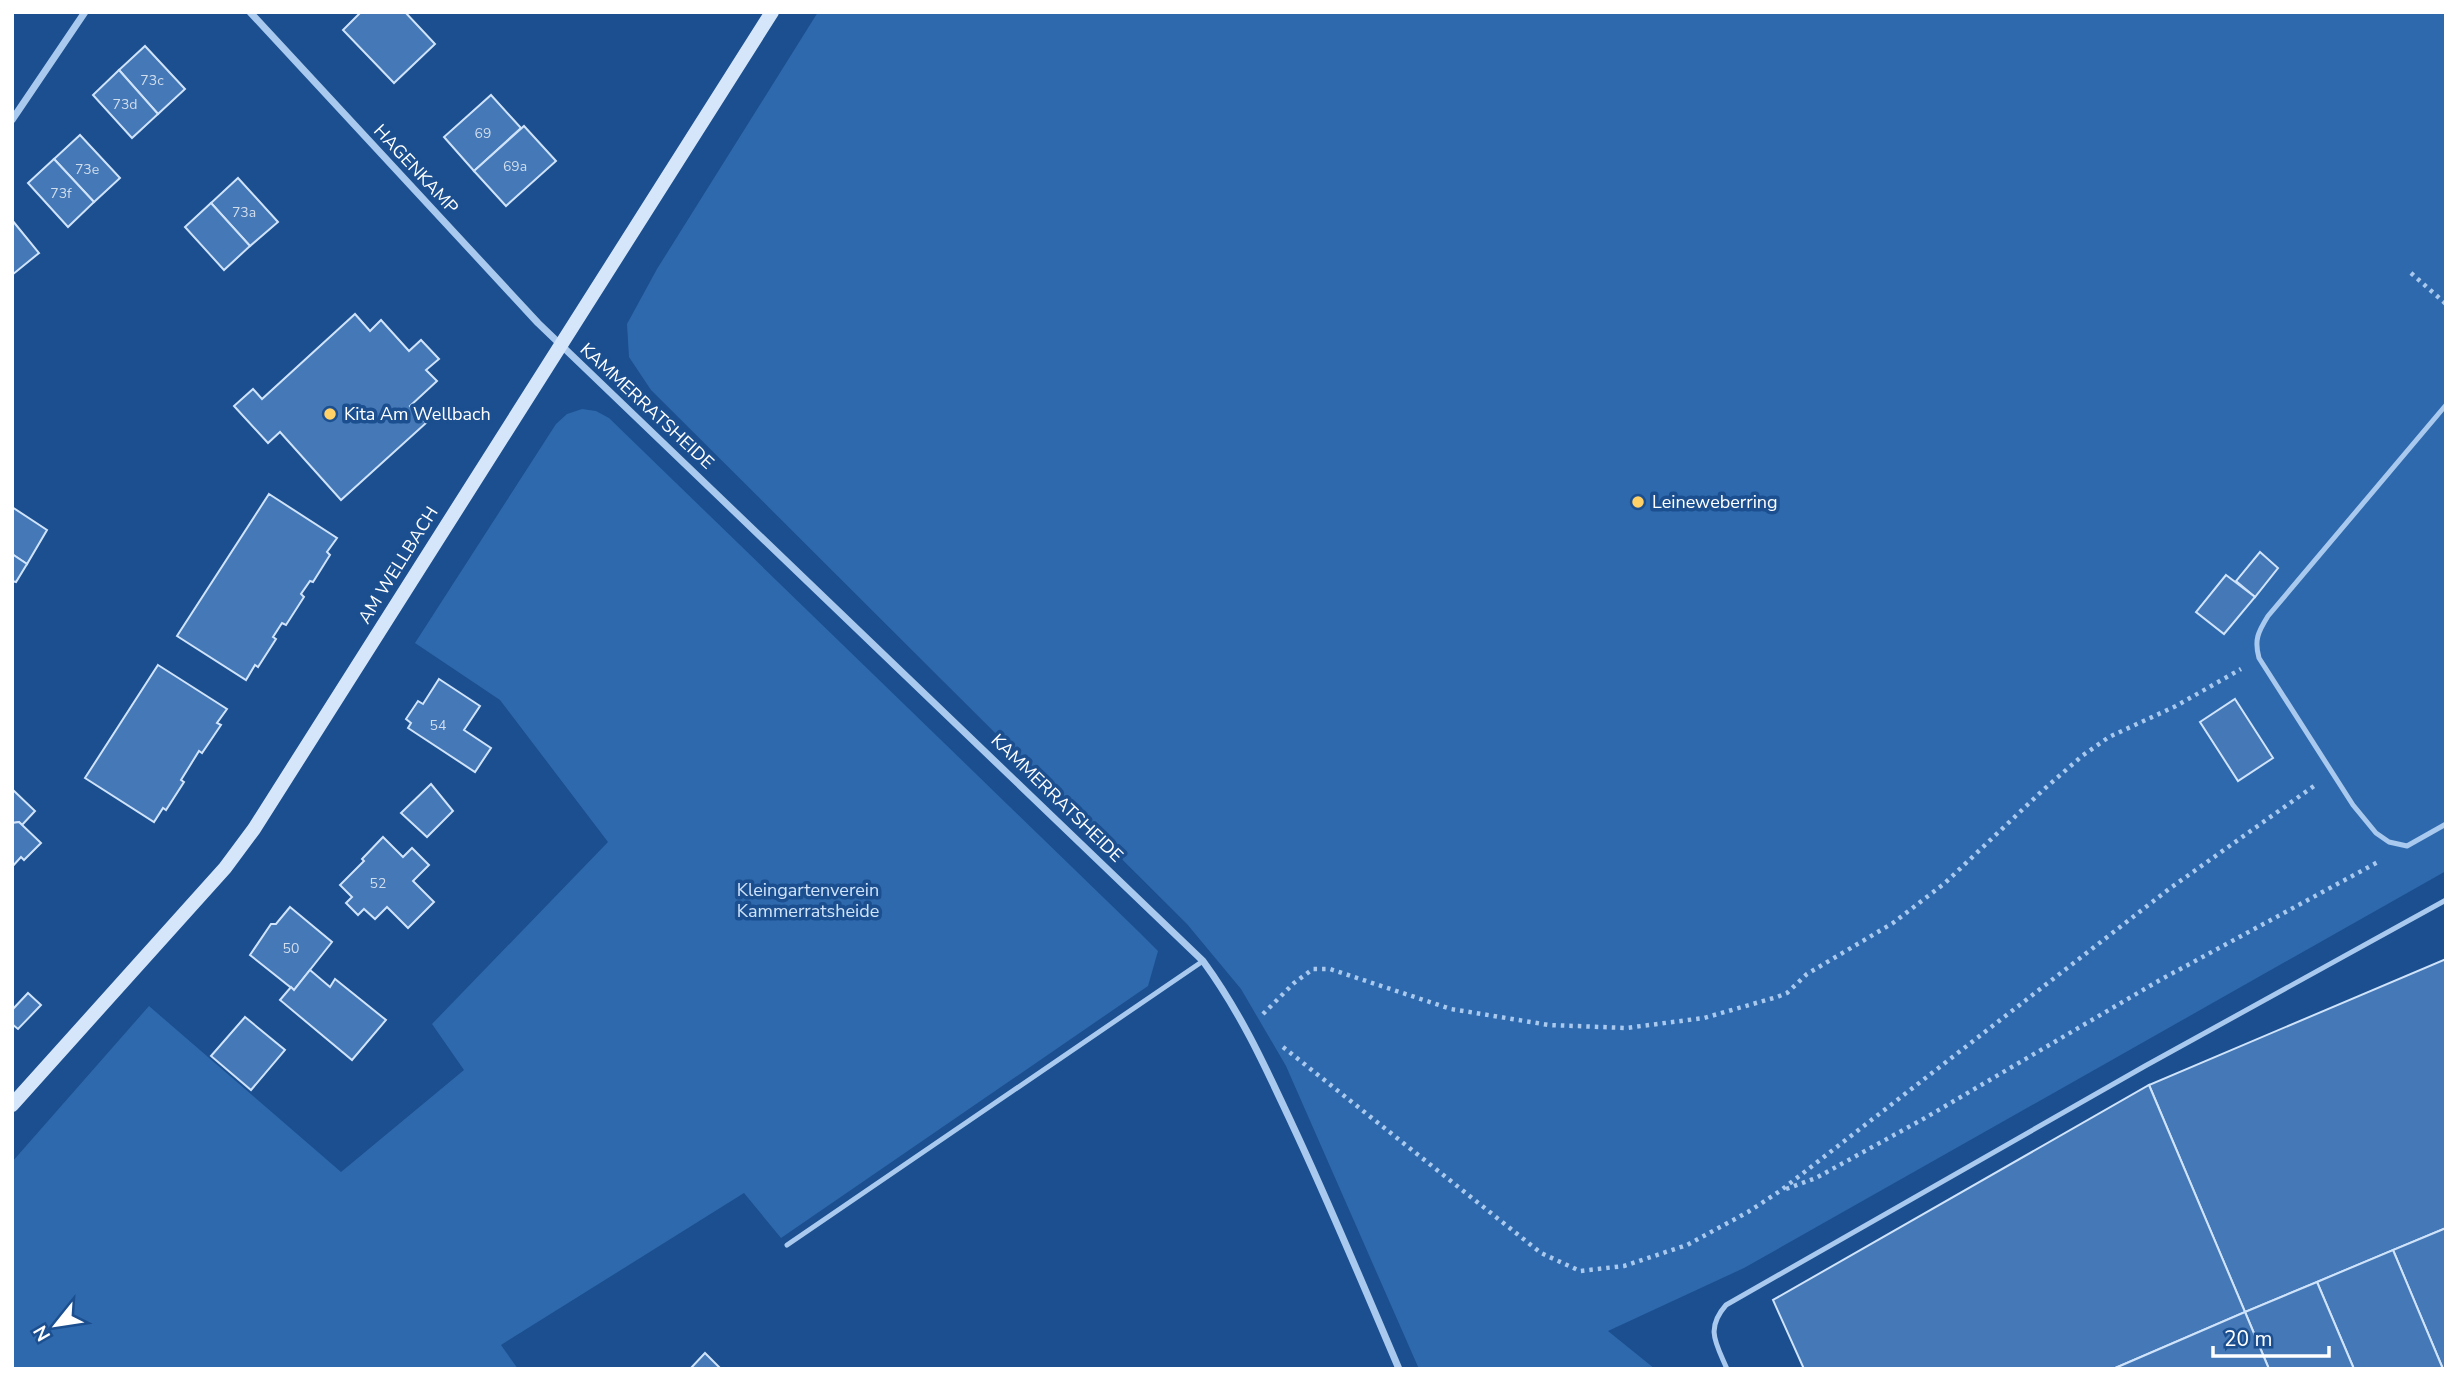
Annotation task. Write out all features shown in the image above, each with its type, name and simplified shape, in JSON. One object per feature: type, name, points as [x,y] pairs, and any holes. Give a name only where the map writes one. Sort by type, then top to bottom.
[{"type":"main road","name":"AM WELLBACH","points":[[12,1105],[201,895],[254,829],[772,12]]},
{"type":"street","points":[[12,120],[85,12]]},
{"type":"street","name":"HAGENKAMP","points":[[250,12],[561,345]]},
{"type":"street","name":"KAMMERRATSHEIDE","points":[[561,345],[1203,961],[1248,1029],[1325,1194],[1399,1369]]},
{"type":"lane","points":[[2446,405],[2268,617],[2258,631],[2255,644],[2259,658],[2332,774],[2376,833],[2389,842],[2407,846],[2446,824]]},
{"type":"lane","points":[[1727,1369],[1713,1330],[1717,1315],[1726,1306],[2145,1066],[2446,900]]},
{"type":"lane","points":[[787,1245],[1203,961]]},
{"type":"path","points":[[2411,273],[2446,304]]},
{"type":"path","points":[[2259,658],[2176,706],[2109,737],[2082,756],[1945,883],[1893,923],[1807,974],[1787,993],[1704,1018],[1626,1028],[1549,1025],[1451,1009],[1330,969],[1313,969],[1294,983],[1248,1029],[1287,1050],[1541,1253],[1580,1271],[1625,1266],[1687,1245],[1780,1191],[2159,897],[2332,774]]},
{"type":"path","points":[[1780,1191],[1828,1172],[2160,980],[2407,846]]},
{"type":"green space","points":[[818,12],[2446,12],[2446,871],[1744,1268],[1608,1331],[1655,1369],[1419,1369],[1286,1066],[1241,989],[1187,924],[651,390],[629,357],[627,324],[657,269]]},
{"type":"green space","name":"Kleingartenverein Kammerratsheide","points":[[582,409],[596,411],[609,418],[1158,951],[1148,986],[781,1238],[744,1193],[501,1345],[518,1369],[12,1369],[12,1162],[149,1006],[341,1172],[464,1070],[432,1024],[608,842],[500,700],[415,643],[556,424],[567,414]]},
{"type":"building","points":[[361,12],[405,12],[435,44],[394,83],[343,30]]},
{"type":"building","points":[[145,46],[185,89],[158,114],[119,70]]},
{"type":"building","points":[[119,70],[158,114],[132,138],[93,95]]},
{"type":"building","points":[[491,95],[521,128],[474,171],[444,137]]},
{"type":"building","points":[[524,126],[556,161],[506,206],[474,171]]},
{"type":"building","points":[[80,135],[120,178],[94,202],[54,159]]},
{"type":"building","points":[[54,159],[94,202],[68,227],[28,183]]},
{"type":"building","points":[[238,178],[278,222],[250,246],[211,203]]},
{"type":"building","points":[[211,203],[250,246],[224,270],[185,227]]},
{"type":"building","points":[[12,220],[39,253],[12,275]]},
{"type":"building","name":"Kita Am Wellbach","points":[[355,314],[370,331],[381,320],[409,351],[421,340],[439,359],[426,370],[437,381],[410,406],[426,423],[341,500],[280,432],[268,443],[234,406],[253,389],[262,399]]},
{"type":"building","points":[[269,494],[337,538],[313,582],[310,581],[301,594],[304,597],[286,625],[282,623],[273,637],[276,639],[246,680],[177,636]]},
{"type":"building","points":[[12,507],[47,530],[27,564],[12,554]]},
{"type":"building","points":[[2260,552],[2278,568],[2255,597],[2236,581]]},
{"type":"building","points":[[12,554],[27,564],[16,582],[12,581]]},
{"type":"building","points":[[2226,575],[2255,597],[2224,634],[2196,612]]},
{"type":"building","points":[[158,665],[227,709],[217,723],[221,725],[202,753],[199,751],[181,780],[184,782],[166,810],[163,808],[154,822],[85,778]]},
{"type":"building","points":[[439,679],[480,706],[464,730],[491,748],[475,772],[408,728],[411,723],[406,719],[418,701],[423,704]]},
{"type":"building","points":[[2235,699],[2273,758],[2238,781],[2200,722]]},
{"type":"building","points":[[431,784],[453,811],[427,837],[401,813]]},
{"type":"building","points":[[12,789],[35,811],[22,825],[19,822],[12,823]]},
{"type":"building","points":[[19,822],[41,843],[24,860],[21,857],[12,867],[12,823]]},
{"type":"building","points":[[383,837],[403,857],[412,848],[429,865],[413,881],[434,902],[408,928],[387,907],[375,919],[364,909],[358,915],[346,903],[352,897],[340,885]]},
{"type":"building","points":[[290,907],[332,942],[294,990],[250,955],[271,924],[276,924]]},
{"type":"building","points":[[2446,959],[2446,1228],[2245,1312],[2149,1085]]},
{"type":"building","points":[[310,970],[330,987],[335,979],[386,1020],[352,1060],[280,1000],[291,987],[294,990]]},
{"type":"building","points":[[28,993],[41,1005],[18,1029],[12,1024],[12,1010]]},
{"type":"building","points":[[245,1017],[285,1050],[251,1090],[211,1056]]},
{"type":"building","points":[[2149,1085],[2245,1312],[2113,1369],[1804,1369],[1773,1300]]},
{"type":"building","points":[[2446,1228],[2446,1369],[2443,1369],[2393,1250]]},
{"type":"building","points":[[2393,1250],[2443,1369],[2354,1369],[2317,1282]]},
{"type":"building","points":[[2317,1282],[2354,1369],[2269,1369],[2245,1312]]},
{"type":"building","points":[[2245,1312],[2269,1369],[2113,1369]]},
{"type":"building","points":[[705,1353],[721,1369],[690,1369]]},
{"type":"place","name":"Kita Am Wellbach","points":[[330,414]]},
{"type":"place","name":"Leineweberring","points":[[1638,502]]}]
